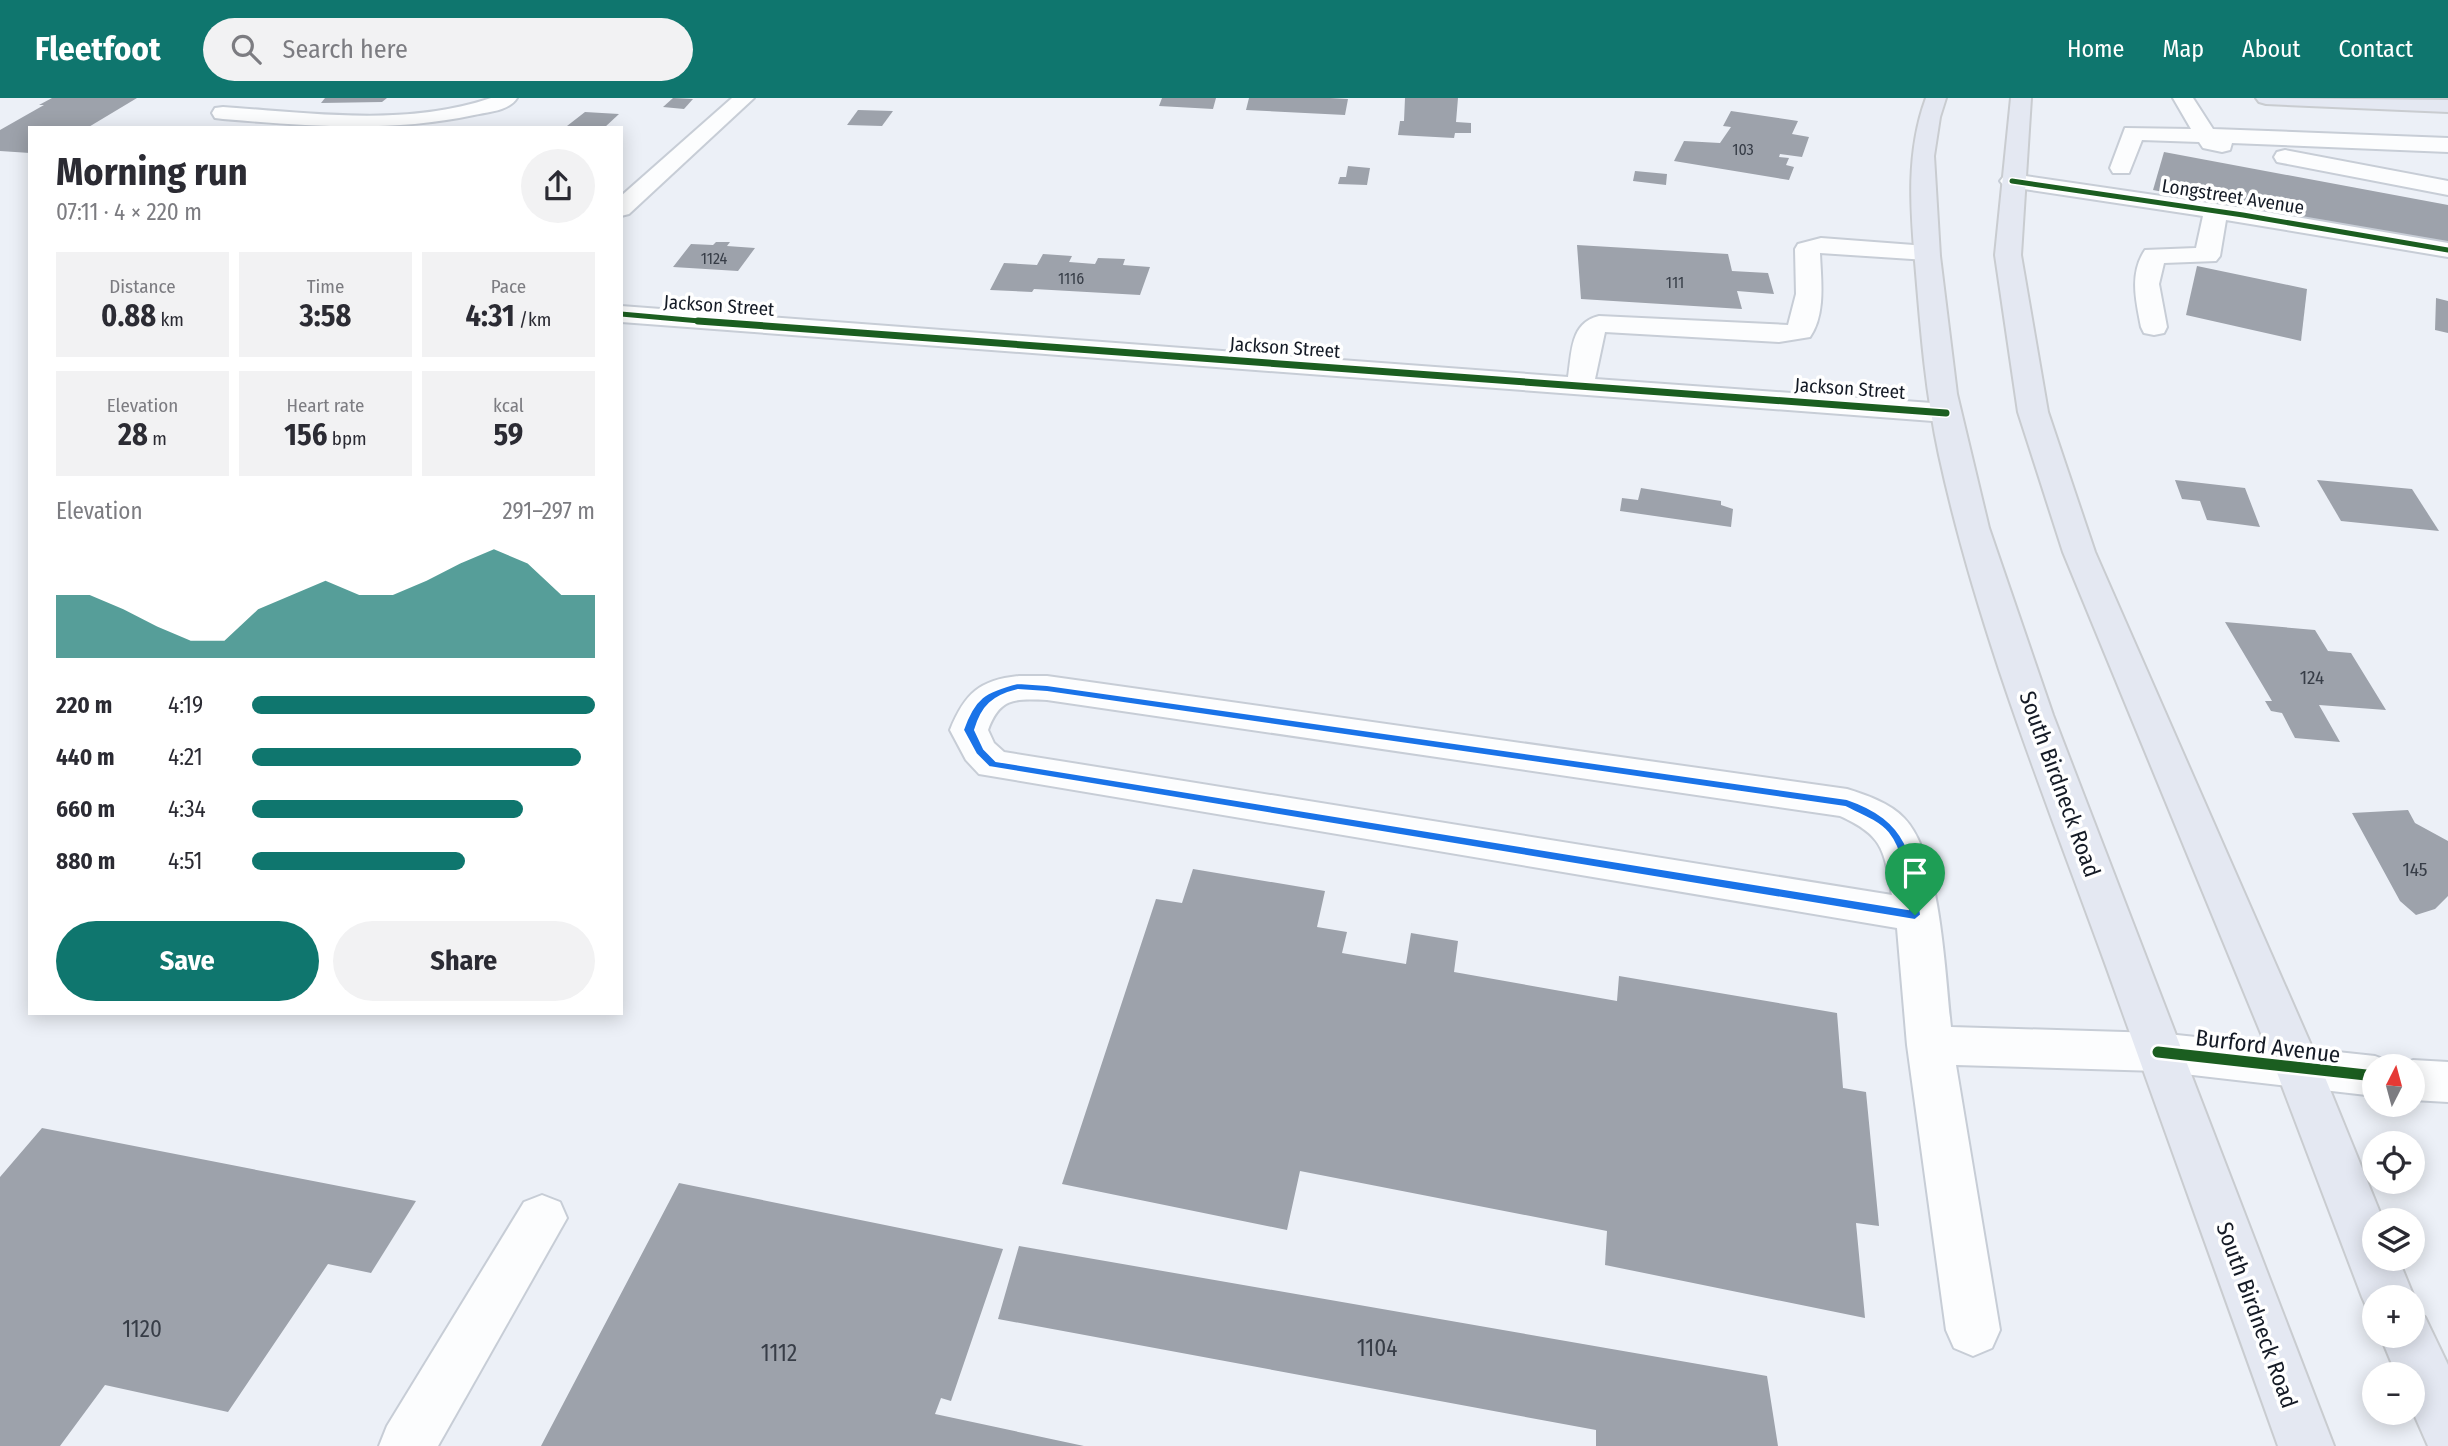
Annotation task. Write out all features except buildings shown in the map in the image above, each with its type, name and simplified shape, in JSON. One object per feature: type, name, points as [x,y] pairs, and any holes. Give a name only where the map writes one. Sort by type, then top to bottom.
[{"type":"main road","name":"South Birdneck Road","points":[[1936,98],[1929,115],[1923,151],[1923,205],[1936,350],[1946,413],[1967,506],[1997,605],[2158,1052],[2306,1446]]},
{"type":"main road","points":[[2021,98],[2012,181],[2008,255],[2033,412],[2079,552],[2299,1070],[2383,1285]]},
{"type":"main road","points":[[2266,98],[2448,106]]},
{"type":"main road","points":[[2412,1348],[2448,1426]]},
{"type":"street","points":[[223,114],[365,124],[440,116],[495,104],[507,98]]},
{"type":"street","points":[[623,207],[744,98]]},
{"type":"street","points":[[2183,98],[2211,143],[2448,188]]},
{"type":"street","points":[[2121,168],[2133,133],[2448,145]]},
{"type":"street","name":"Longstreet Avenue","points":[[2012,181],[2216,211],[2448,250]]},
{"type":"street","points":[[2154,327],[2146,284],[2154,255],[2207,256],[2216,211]]},
{"type":"street","points":[[1580,386],[1590,330],[1599,324],[1779,334],[1800,331],[1809,294],[1807,249],[1821,245],[1927,253]]},
{"type":"street","name":"Jackson Street","points":[[623,314],[1946,413]]},
{"type":"street","points":[[1915,915],[993,764],[979,751],[969,730],[976,710],[994,692],[1018,687],[1047,688],[1847,803],[1876,817],[1893,831],[1909,868],[1915,915],[1930,1045],[1973,1330]]},
{"type":"street","name":"Burford Avenue","points":[[1930,1045],[2158,1052],[2299,1070],[2362,1075]]},
{"type":"street","points":[[2426,1081],[2448,1082]]},
{"type":"street","points":[[407,1446],[542,1218]]},
{"type":"cycle path","points":[[2012,181],[2243,215],[2448,250]]},
{"type":"cycle path","points":[[623,314],[1946,413]]},
{"type":"cycle path","points":[[2158,1052],[2362,1075]]},
{"type":"route","points":[[1018,687],[1047,688],[1847,803],[1876,817],[1893,831],[1909,868],[1915,915],[993,764],[979,751],[969,730],[976,710],[994,692],[1018,687]]}]
